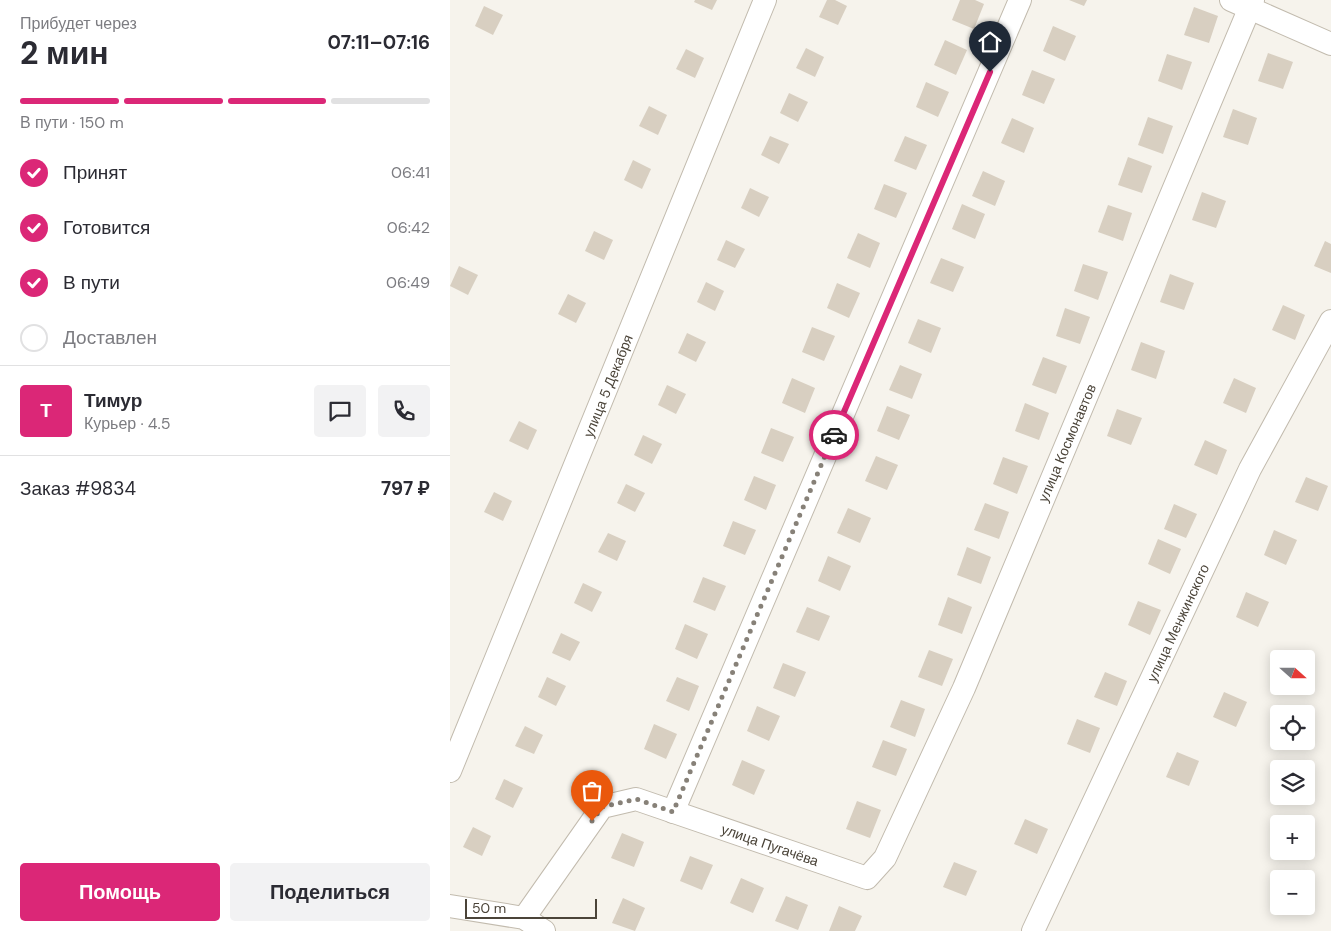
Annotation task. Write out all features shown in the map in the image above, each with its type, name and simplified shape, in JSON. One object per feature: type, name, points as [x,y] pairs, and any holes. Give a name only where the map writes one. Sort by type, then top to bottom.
[{"type":"street","name":"улица 5 Декабря","points":[[450,771],[765,0]]},
{"type":"street","points":[[673,812],[1020,0]]},
{"type":"street","points":[[1245,3],[1331,44]]},
{"type":"street","name":"улица Космонавтов","points":[[867,878],[885,858],[964,688],[1245,3]]},
{"type":"street","name":"улица Менжинского","points":[[1033,931],[1250,469],[1331,321]]},
{"type":"street","name":"улица Пугачёва","points":[[524,918],[602,807],[636,799],[867,878]]},
{"type":"street","points":[[450,906],[524,918],[544,931]]},
{"type":"building","points":[[695,0],[717,0],[712,10],[694,2]]},
{"type":"building","points":[[827,0],[835,0],[847,6],[838,25],[819,17]]},
{"type":"building","points":[[960,0],[975,0],[984,4],[974,29],[952,20]]},
{"type":"building","points":[[1069,0],[1087,0],[1084,6]]},
{"type":"building","points":[[484,6],[503,15],[493,35],[475,26]]},
{"type":"building","points":[[1194,7],[1218,16],[1209,43],[1184,35]]},
{"type":"building","points":[[1053,26],[1076,36],[1065,61],[1043,51]]},
{"type":"building","points":[[945,40],[967,50],[956,75],[934,65]]},
{"type":"building","points":[[806,48],[824,57],[815,77],[796,68]]},
{"type":"building","points":[[686,49],[704,58],[695,78],[676,69]]},
{"type":"building","points":[[1268,53],[1293,62],[1283,89],[1258,81]]},
{"type":"building","points":[[1167,54],[1192,62],[1182,90],[1158,81]]},
{"type":"building","points":[[1032,70],[1055,79],[1044,104],[1022,95]]},
{"type":"building","points":[[926,82],[949,92],[938,117],[916,107]]},
{"type":"building","points":[[789,93],[808,102],[798,122],[780,113]]},
{"type":"building","points":[[649,106],[667,115],[658,135],[639,126]]},
{"type":"building","points":[[1233,109],[1257,118],[1248,145],[1223,137]]},
{"type":"building","points":[[1148,117],[1173,126],[1163,154],[1138,145]]},
{"type":"building","points":[[1012,118],[1034,128],[1024,153],[1001,143]]},
{"type":"building","points":[[770,136],[789,144],[779,164],[761,155]]},
{"type":"building","points":[[905,136],[927,145],[916,170],[894,161]]},
{"type":"building","points":[[1128,157],[1152,166],[1142,193],[1118,185]]},
{"type":"building","points":[[633,160],[651,169],[642,189],[624,180]]},
{"type":"building","points":[[983,171],[1005,181],[995,206],[972,196]]},
{"type":"building","points":[[884,184],[907,193],[896,218],[874,209]]},
{"type":"building","points":[[750,188],[769,197],[759,217],[741,208]]},
{"type":"building","points":[[1202,192],[1226,201],[1216,228],[1192,220]]},
{"type":"building","points":[[962,204],[985,214],[975,239],[952,229]]},
{"type":"building","points":[[1108,205],[1132,213],[1123,241],[1098,232]]},
{"type":"building","points":[[594,231],[613,240],[604,260],[585,251]]},
{"type":"building","points":[[858,233],[880,243],[870,268],[847,258]]},
{"type":"building","points":[[726,240],[745,249],[735,268],[717,260]]},
{"type":"building","points":[[1325,241],[1331,244],[1331,273],[1314,266]]},
{"type":"building","points":[[941,258],[964,267],[953,292],[930,283]]},
{"type":"building","points":[[1083,264],[1108,272],[1098,300],[1074,291]]},
{"type":"building","points":[[459,266],[478,275],[468,295],[450,286]]},
{"type":"building","points":[[1170,274],[1194,283],[1184,310],[1160,302]]},
{"type":"building","points":[[706,282],[724,291],[715,311],[697,302]]},
{"type":"building","points":[[837,283],[860,293],[849,318],[827,308]]},
{"type":"building","points":[[568,294],[586,303],[576,323],[558,314]]},
{"type":"building","points":[[1283,305],[1305,315],[1295,340],[1272,330]]},
{"type":"building","points":[[1065,308],[1090,317],[1080,344],[1056,336]]},
{"type":"building","points":[[918,319],[941,328],[931,353],[908,343]]},
{"type":"building","points":[[812,327],[835,336],[824,361],[802,352]]},
{"type":"building","points":[[687,333],[706,342],[696,362],[678,353]]},
{"type":"building","points":[[1141,342],[1165,351],[1156,379],[1131,370]]},
{"type":"building","points":[[1043,357],[1067,366],[1056,394],[1032,385]]},
{"type":"building","points":[[900,365],[922,374],[912,399],[889,390]]},
{"type":"building","points":[[792,378],[815,388],[805,413],[782,403]]},
{"type":"building","points":[[1234,378],[1256,388],[1246,413],[1223,403]]},
{"type":"building","points":[[667,385],[686,394],[676,414],[658,405]]},
{"type":"building","points":[[1025,403],[1049,413],[1039,440],[1015,431]]},
{"type":"building","points":[[887,406],[910,415],[899,440],[877,431]]},
{"type":"building","points":[[1117,409],[1142,418],[1131,445],[1107,436]]},
{"type":"building","points":[[519,421],[537,430],[528,450],[509,441]]},
{"type":"building","points":[[771,428],[794,437],[783,462],[761,453]]},
{"type":"building","points":[[643,435],[662,444],[652,464],[634,455]]},
{"type":"building","points":[[1205,440],[1227,450],[1217,475],[1194,465]]},
{"type":"building","points":[[876,456],[898,465],[887,490],[865,481]]},
{"type":"building","points":[[1003,457],[1028,466],[1017,494],[993,484]]},
{"type":"building","points":[[754,476],[776,485],[766,510],[744,500]]},
{"type":"building","points":[[1306,477],[1328,486],[1318,511],[1295,502]]},
{"type":"building","points":[[626,484],[645,493],[635,512],[617,503]]},
{"type":"building","points":[[494,492],[512,501],[503,521],[484,512]]},
{"type":"building","points":[[985,503],[1009,512],[999,539],[974,530]]},
{"type":"building","points":[[1174,504],[1197,514],[1186,538],[1164,529]]},
{"type":"building","points":[[848,508],[871,518],[860,543],[837,533]]},
{"type":"building","points":[[733,521],[756,530],[745,555],[723,546]]},
{"type":"building","points":[[1274,530],[1297,540],[1286,565],[1264,555]]},
{"type":"building","points":[[608,533],[626,541],[617,561],[598,552]]},
{"type":"building","points":[[1158,539],[1181,549],[1170,574],[1148,564]]},
{"type":"building","points":[[967,547],[991,557],[981,584],[957,575]]},
{"type":"building","points":[[828,556],[851,566],[840,591],[818,581]]},
{"type":"building","points":[[703,577],[726,586],[715,611],[693,602]]},
{"type":"building","points":[[583,583],[602,592],[592,612],[574,603]]},
{"type":"building","points":[[1246,592],[1269,602],[1258,627],[1236,617]]},
{"type":"building","points":[[948,597],[972,607],[962,634],[938,625]]},
{"type":"building","points":[[1138,601],[1161,610],[1150,635],[1128,625]]},
{"type":"building","points":[[807,607],[830,616],[819,641],[796,632]]},
{"type":"building","points":[[685,624],[708,634],[697,659],[675,649]]},
{"type":"building","points":[[561,633],[580,642],[570,661],[552,653]]},
{"type":"building","points":[[929,650],[953,659],[942,686],[918,677]]},
{"type":"building","points":[[783,663],[806,672],[795,697],[773,688]]},
{"type":"building","points":[[1105,672],[1127,681],[1117,706],[1094,697]]},
{"type":"building","points":[[547,677],[566,686],[556,706],[538,697]]},
{"type":"building","points":[[677,677],[699,686],[689,711],[666,701]]},
{"type":"building","points":[[1224,692],[1247,702],[1236,727],[1213,717]]},
{"type":"building","points":[[901,700],[925,709],[915,737],[890,727]]},
{"type":"building","points":[[757,706],[780,716],[769,741],[747,731]]},
{"type":"building","points":[[1077,719],[1100,728],[1090,753],[1067,744]]},
{"type":"building","points":[[654,724],[677,734],[666,759],[644,749]]},
{"type":"building","points":[[525,726],[543,735],[534,754],[515,746]]},
{"type":"building","points":[[883,740],[907,749],[896,776],[872,767]]},
{"type":"building","points":[[1177,752],[1199,761],[1189,786],[1166,777]]},
{"type":"building","points":[[742,760],[765,770],[754,795],[732,785]]},
{"type":"building","points":[[504,779],[523,788],[513,808],[495,799]]},
{"type":"building","points":[[857,801],[881,810],[870,838],[846,829]]},
{"type":"building","points":[[1025,819],[1048,829],[1037,854],[1014,844]]},
{"type":"building","points":[[473,827],[491,836],[482,856],[463,847]]},
{"type":"building","points":[[622,833],[644,842],[634,867],[611,858]]},
{"type":"building","points":[[690,856],[713,865],[702,890],[680,881]]},
{"type":"building","points":[[954,862],[977,871],[966,896],[943,887]]},
{"type":"building","points":[[741,878],[764,888],[753,913],[730,903]]},
{"type":"building","points":[[786,896],[808,905],[798,930],[775,921]]},
{"type":"building","points":[[623,898],[645,908],[635,931],[612,923]]},
{"type":"building","points":[[839,906],[862,916],[855,931],[829,931]]},
{"type":"way so far","points":[[592,821],[602,807],[636,799],[673,812],[834,435]]},
{"type":"route","points":[[834,435],[990,72]]}]
